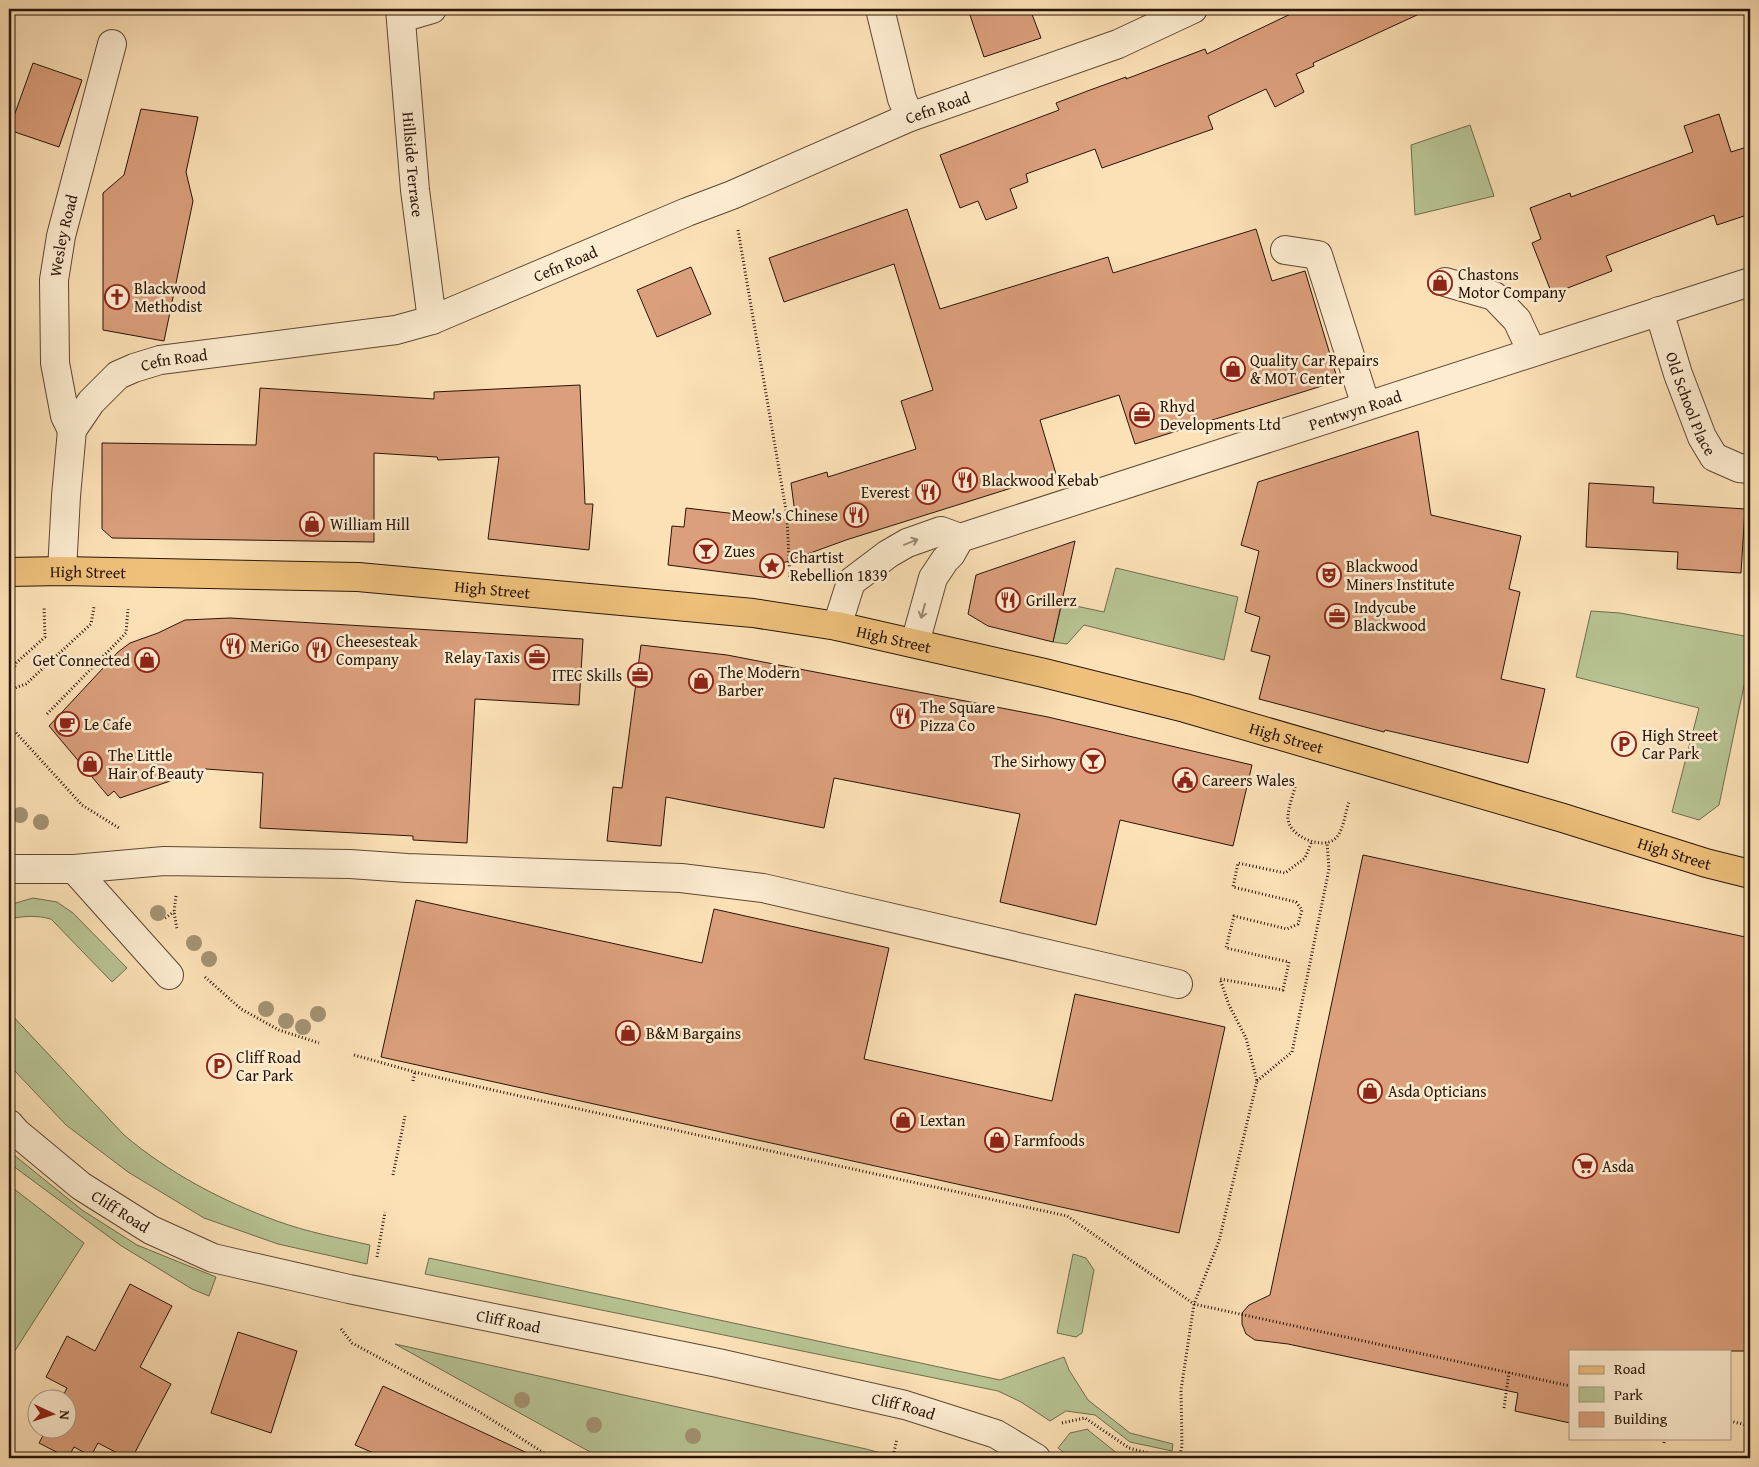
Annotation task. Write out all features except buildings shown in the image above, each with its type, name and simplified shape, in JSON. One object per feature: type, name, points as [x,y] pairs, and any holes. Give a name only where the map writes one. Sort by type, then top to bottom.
[{"type":"main road","name":"High Street","points":[[9,572],[62,571],[358,577],[753,613],[837,626],[1044,672],[1185,708],[1563,818],[1706,863],[1750,874]]},
{"type":"street","points":[[401,13],[432,9]]},
{"type":"street","points":[[880,9],[902,99],[910,117]]},
{"type":"street","name":"Cefn Road","points":[[62,571],[66,487],[72,430],[91,402],[118,375],[153,362],[223,351],[396,330],[432,320],[910,117],[1118,44],[1193,9]]},
{"type":"street","name":"Hillside Terrace","points":[[401,13],[416,190],[432,320]]},
{"type":"street","name":"Wesley Road","points":[[72,430],[65,416],[55,363],[54,280],[62,236],[112,44]]},
{"type":"street","points":[[1286,250],[1318,254],[1366,406]]},
{"type":"street","points":[[1445,282],[1494,296],[1517,320],[1532,352]]},
{"type":"street","name":"Pentwyn Road","points":[[960,538],[1750,282]]},
{"type":"street","name":"Old School Place","points":[[1659,311],[1678,374],[1702,437],[1714,458],[1739,468],[1750,468]]},
{"type":"street","points":[[837,626],[851,582],[888,554],[906,544],[941,531],[960,538],[933,578],[915,643]]},
{"type":"street","points":[[9,869],[74,869],[184,861],[350,864],[407,868],[681,878],[763,888],[1178,984]]},
{"type":"street","points":[[74,869],[168,975]]},
{"type":"street","name":"Cliff Road","points":[[9,1124],[81,1186],[151,1230],[214,1258],[349,1289],[718,1362],[906,1405],[996,1434],[1036,1458]]},
{"type":"path","points":[[745,267],[787,516],[790,582]]},
{"type":"path","points":[[9,683],[16,663],[45,637],[44,604]]},
{"type":"path","points":[[9,690],[26,684],[91,624],[94,606]]},
{"type":"path","points":[[47,714],[126,633],[128,608]]},
{"type":"path","points":[[9,725],[82,805],[124,831]]},
{"type":"path","points":[[1295,787],[1288,818],[1291,828],[1301,836],[1312,841],[1327,842],[1334,840],[1340,832],[1348,802]]},
{"type":"path","points":[[1179,1458],[1182,1446],[1181,1390],[1194,1304],[1219,1241],[1257,1081],[1246,1038],[1229,1005],[1220,979],[1283,990],[1289,962],[1226,948],[1234,916],[1287,929],[1298,924],[1302,910],[1296,902],[1233,886],[1238,864],[1285,873],[1305,858],[1312,841]]},
{"type":"path","points":[[1257,1081],[1292,1052],[1328,868],[1327,842]]},
{"type":"path","points":[[176,893],[174,912],[178,937]]},
{"type":"path","points":[[202,974],[241,1009],[280,1030],[319,1043]]},
{"type":"path","points":[[354,1055],[415,1072],[1067,1216],[1194,1304],[1569,1386]]},
{"type":"path","points":[[413,1081],[415,1072]]},
{"type":"path","points":[[393,1175],[405,1116]]},
{"type":"path","points":[[382,1258],[376,1257],[385,1212]]},
{"type":"path","points":[[341,1329],[352,1343],[478,1412],[555,1458]]},
{"type":"path","points":[[1504,1408],[1509,1372]]},
{"type":"path","points":[[1062,1423],[1085,1418],[1129,1448],[1167,1458]]},
{"type":"path","points":[[1732,1422],[1750,1426]]},
{"type":"green space","points":[[1470,125],[1494,196],[1415,215],[1411,145]]},
{"type":"green space","points":[[1116,568],[1238,597],[1224,660],[1084,625],[1067,644],[1053,642],[1062,603],[1104,612]]},
{"type":"green space","points":[[1591,611],[1620,613],[1750,637],[1750,657],[1719,805],[1699,820],[1672,812],[1699,708],[1576,677]]},
{"type":"green space","points":[[33,898],[57,902],[73,913],[127,968],[112,982],[51,919],[30,916],[9,919],[9,905]]},
{"type":"green space","points":[[9,1012],[124,1135],[159,1162],[216,1195],[256,1213],[300,1228],[370,1245],[367,1264],[278,1244],[204,1218],[128,1172],[66,1125],[9,1064]]},
{"type":"green space","points":[[9,1151],[82,1210],[137,1245],[216,1277],[209,1296],[192,1289],[120,1245],[9,1163]]},
{"type":"green space","points":[[9,1185],[84,1243],[9,1360]]},
{"type":"green space","points":[[1073,1254],[1086,1258],[1094,1270],[1082,1333],[1076,1337],[1057,1333]]},
{"type":"green space","points":[[429,1258],[1000,1380],[1064,1357],[1069,1370],[1088,1400],[1130,1433],[1173,1444],[1172,1451],[1130,1442],[1095,1415],[1066,1411],[1050,1421],[1021,1402],[998,1391],[425,1274]]},
{"type":"green space","points":[[395,1344],[866,1449],[899,1458],[601,1458]]},
{"type":"green space","points":[[1088,1429],[1123,1458],[1071,1458],[1058,1448],[1070,1433]]},
{"type":"place","name":"Chastons Motor Company","points":[[1440,283]]},
{"type":"place","name":"Blackwood Methodist","points":[[117,297]]},
{"type":"place","name":"Quality Car Repairs & MOT Center","points":[[1233,369]]},
{"type":"place","name":"Rhyd Developments Ltd","points":[[1142,415]]},
{"type":"place","name":"Blackwood Kebab","points":[[965,480]]},
{"type":"place","name":"Everest","points":[[928,492]]},
{"type":"place","name":"Meow's Chinese","points":[[856,515]]},
{"type":"place","name":"William Hill","points":[[312,524]]},
{"type":"place","name":"Zues","points":[[706,551]]},
{"type":"place","name":"Chartist Rebellion 1839","points":[[772,566]]},
{"type":"place","name":"Blackwood Miners Institute","points":[[1329,575]]},
{"type":"place","name":"Grillerz","points":[[1008,600]]},
{"type":"place","name":"Indycube Blackwood","points":[[1337,616]]},
{"type":"place","name":"MeriGo","points":[[233,646]]},
{"type":"place","name":"Cheesesteak Company","points":[[319,650]]},
{"type":"place","name":"Relay Taxis","points":[[537,657]]},
{"type":"place","name":"Get Connected","points":[[147,660]]},
{"type":"place","name":"ITEC Skills","points":[[640,675]]},
{"type":"place","name":"The Modern Barber","points":[[701,681]]},
{"type":"place","name":"The Square Pizza Co","points":[[903,716]]},
{"type":"place","name":"Le Cafe","points":[[67,724]]},
{"type":"place","name":"High Street Car Park","points":[[1624,744]]},
{"type":"place","name":"The Sirhowy","points":[[1093,761]]},
{"type":"place","name":"The Little Hair of Beauty","points":[[90,764]]},
{"type":"place","name":"Careers Wales","points":[[1185,780]]},
{"type":"place","name":"B&M Bargains","points":[[628,1033]]},
{"type":"place","name":"Cliff Road Car Park","points":[[219,1066]]},
{"type":"place","name":"Asda Opticians","points":[[1370,1091]]},
{"type":"place","name":"Lextan","points":[[903,1120]]},
{"type":"place","name":"Farmfoods","points":[[997,1140]]},
{"type":"place","name":"Asda","points":[[1585,1166]]}]
